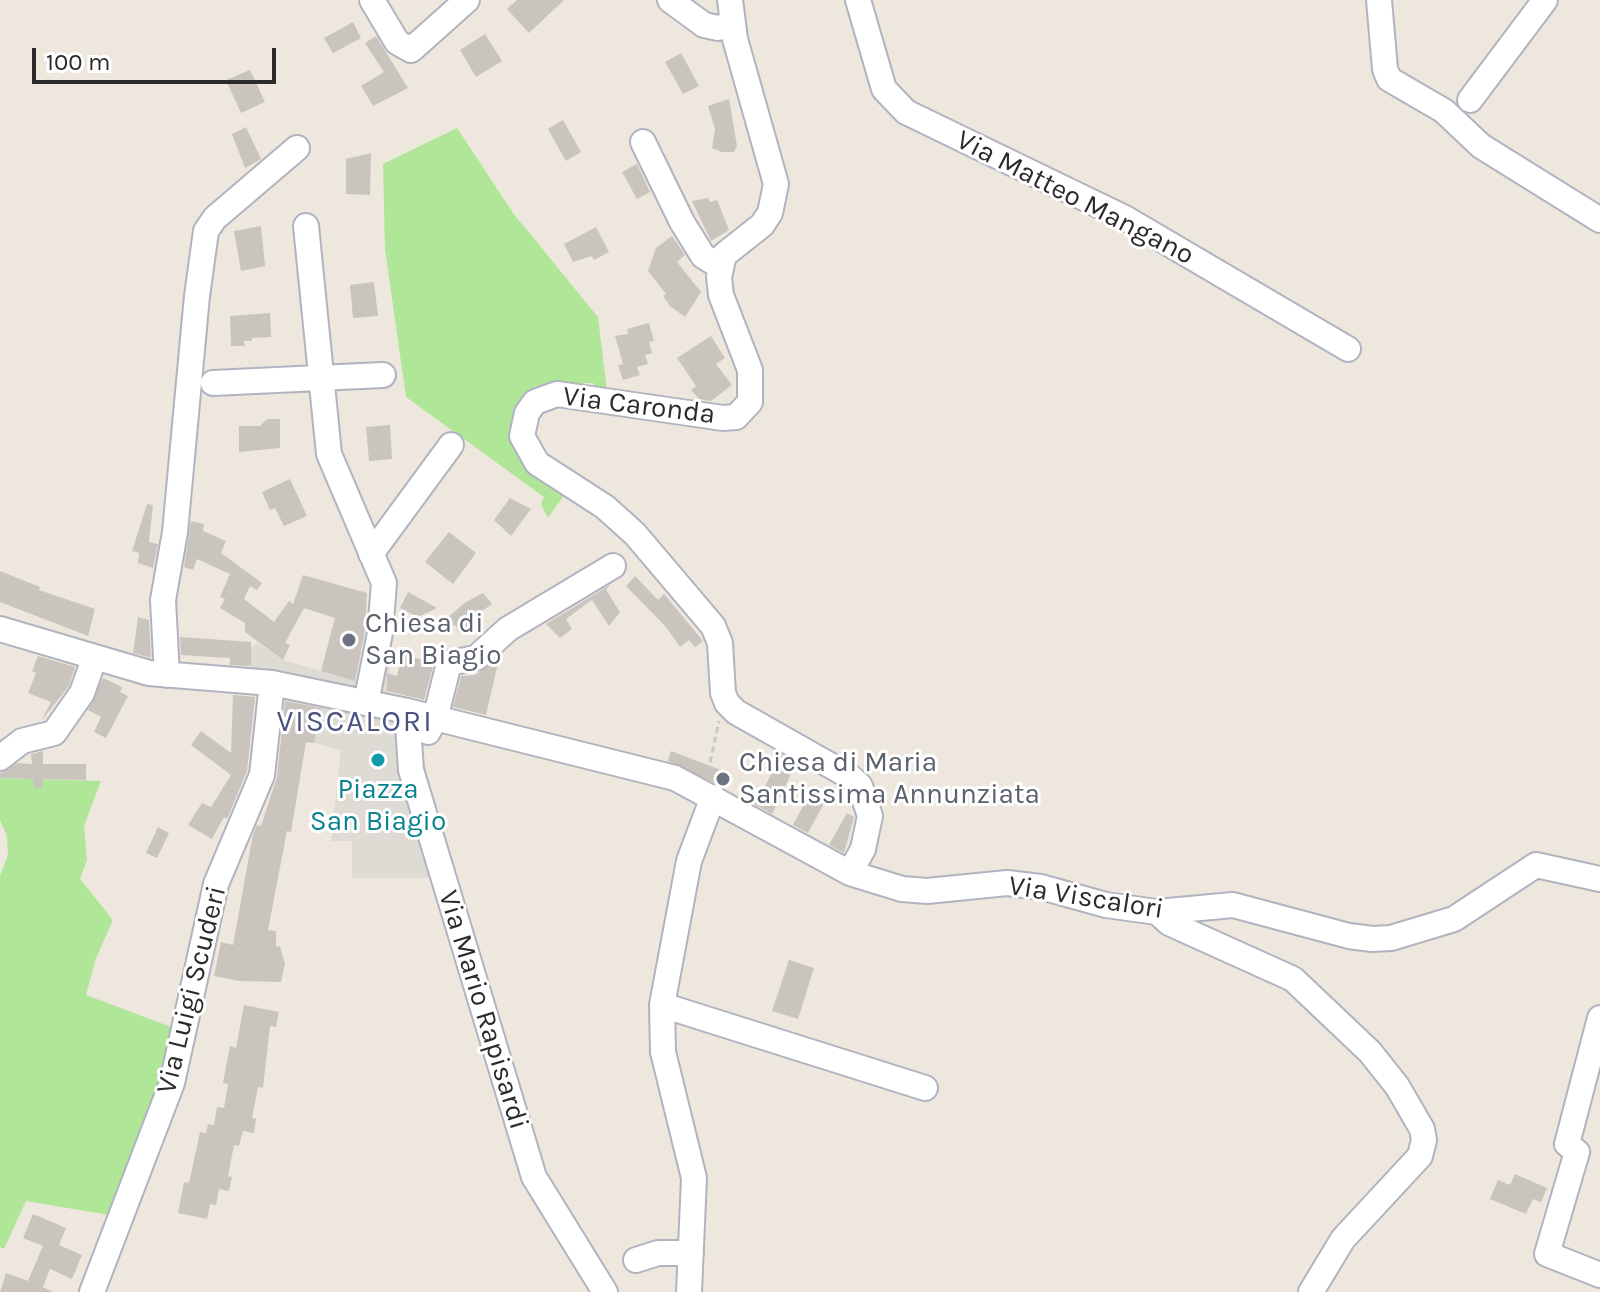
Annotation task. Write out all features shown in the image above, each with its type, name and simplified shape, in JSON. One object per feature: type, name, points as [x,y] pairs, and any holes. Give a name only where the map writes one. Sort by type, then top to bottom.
[{"type":"street","points":[[372,0],[397,42],[411,50],[467,0]]},
{"type":"street","points":[[670,0],[704,25],[718,28],[731,12]]},
{"type":"street","name":"Via Matteo Mangano","points":[[858,0],[884,89],[906,112],[1125,218],[1348,349]]},
{"type":"street","points":[[1379,0],[1385,69],[1389,79],[1444,111],[1481,146],[1600,220]]},
{"type":"street","points":[[1470,100],[1545,0]]},
{"type":"street","points":[[643,142],[682,222],[703,256],[721,267],[733,246],[762,225],[770,213],[776,184],[731,12]]},
{"type":"street","points":[[167,675],[163,600],[175,532],[206,231],[215,218],[297,148]]},
{"type":"street","points":[[306,226],[329,454],[384,583],[380,633],[366,703]]},
{"type":"street","name":"Via Caronda","points":[[721,267],[721,295],[750,370],[753,391],[745,411],[736,417],[723,418],[557,394],[535,402],[527,413],[522,436],[537,463],[605,507],[635,534],[713,626],[720,643],[723,693],[727,703]]},
{"type":"street","points":[[213,383],[383,375]]},
{"type":"street","points":[[371,554],[451,445]]},
{"type":"street","points":[[411,770],[435,719],[449,663],[476,658],[508,629],[613,566]]},
{"type":"street","name":"Via Viscalori","points":[[0,629],[94,659],[167,675],[272,683],[407,711],[675,778],[850,873],[902,889],[927,891],[1007,883],[1041,887],[1106,905],[1157,912],[1233,905],[1349,936],[1391,938],[1454,919],[1536,865],[1600,879]]},
{"type":"street","points":[[0,758],[22,741],[54,733],[82,693],[94,659]]},
{"type":"street","name":"Via Luigi Scuderi","points":[[92,1292],[172,1083],[216,884],[262,775],[272,683]]},
{"type":"street","points":[[727,703],[860,786],[868,800],[869,825],[863,849],[850,873]]},
{"type":"street","name":"Via Mario Rapisardi","points":[[407,711],[411,770],[534,1177],[605,1292]]},
{"type":"street","points":[[689,1292],[694,1178],[663,1052],[662,1005],[689,861],[708,794]]},
{"type":"street","points":[[1157,912],[1169,923],[1293,979],[1370,1052],[1397,1086],[1422,1129],[1424,1140],[1420,1156],[1343,1239],[1311,1292]]},
{"type":"street","points":[[662,1005],[925,1088]]},
{"type":"street","points":[[1600,1018],[1567,1144],[1577,1152],[1547,1254],[1600,1275]]},
{"type":"street","points":[[636,1260],[658,1253],[691,1253]]},
{"type":"path","points":[[708,794],[720,716],[727,703]]},
{"type":"green space","points":[[457,128],[513,213],[598,317],[607,391],[596,389],[593,383],[585,383],[581,387],[558,385],[515,446],[529,468],[566,492],[548,518],[541,504],[544,497],[406,397],[385,249],[383,164]]},
{"type":"green space","points":[[0,778],[101,781],[84,826],[87,860],[80,879],[113,920],[96,958],[86,995],[174,1028],[133,1161],[109,1215],[26,1201],[4,1249],[0,1247],[0,876],[8,855],[7,836],[0,820]]},
{"type":"shaded area","name":"Piazza San Biagio","points":[[393,626],[387,698],[423,741],[411,770],[443,878],[352,878],[352,841],[331,841],[341,750],[314,743],[322,700],[251,670],[251,648],[258,643],[283,660],[358,682],[368,649],[380,633]]},
{"type":"building","points":[[517,0],[564,0],[529,33],[507,9]]},
{"type":"building","points":[[353,22],[361,38],[333,53],[324,38]]},
{"type":"building","points":[[485,34],[502,61],[476,77],[460,50]]},
{"type":"building","points":[[376,36],[408,88],[373,106],[361,86],[384,72],[365,43]]},
{"type":"building","points":[[681,53],[699,86],[683,94],[665,62]]},
{"type":"building","points":[[250,70],[265,102],[241,113],[226,80]]},
{"type":"building","points":[[729,99],[737,146],[734,152],[722,152],[712,148],[715,129],[708,106]]},
{"type":"building","points":[[563,120],[581,152],[566,161],[548,129]]},
{"type":"building","points":[[246,127],[261,159],[245,168],[232,134]]},
{"type":"building","points":[[371,153],[370,195],[346,194],[346,159]]},
{"type":"building","points":[[637,164],[650,192],[637,199],[622,172]]},
{"type":"building","points":[[708,198],[710,202],[717,200],[729,230],[711,241],[692,201]]},
{"type":"building","points":[[261,226],[265,266],[241,271],[234,231]]},
{"type":"building","points":[[596,227],[609,252],[594,260],[592,256],[573,262],[564,244]]},
{"type":"building","points":[[672,236],[685,255],[677,262],[701,292],[685,317],[670,306],[663,296],[666,294],[648,271],[656,248]]},
{"type":"building","points":[[374,282],[378,316],[353,318],[350,285]]},
{"type":"building","points":[[270,313],[271,337],[252,338],[252,341],[244,341],[245,346],[231,346],[230,316]]},
{"type":"building","points":[[649,323],[654,341],[649,342],[652,353],[645,355],[648,364],[637,367],[640,375],[623,380],[618,365],[623,364],[615,336],[628,334],[627,329]]},
{"type":"building","points":[[711,336],[725,358],[716,364],[732,385],[711,401],[699,399],[691,390],[696,386],[677,358]]},
{"type":"building","points":[[267,419],[280,419],[280,448],[239,452],[239,426],[260,426]]},
{"type":"building","points":[[390,425],[392,459],[369,461],[366,427]]},
{"type":"building","points":[[290,479],[307,516],[284,526],[275,508],[270,510],[262,492]]},
{"type":"building","points":[[510,498],[531,509],[511,536],[494,520]]},
{"type":"building","points":[[147,504],[153,505],[149,542],[158,544],[153,568],[138,563],[139,553],[132,551]]},
{"type":"building","points":[[191,521],[204,524],[203,531],[226,541],[221,553],[262,583],[257,590],[250,586],[244,599],[274,622],[289,601],[293,604],[303,575],[367,593],[365,631],[355,681],[321,671],[335,618],[304,608],[285,643],[290,645],[283,660],[245,632],[245,623],[220,608],[225,599],[220,597],[230,574],[197,559],[193,570],[184,567]]},
{"type":"building","points":[[449,532],[476,553],[453,584],[425,562]]},
{"type":"building","points":[[0,571],[40,587],[39,590],[95,609],[88,636],[0,602]]},
{"type":"building","points":[[635,576],[658,600],[664,594],[703,641],[695,647],[689,640],[680,647],[666,627],[626,586]]},
{"type":"building","points":[[610,585],[606,590],[620,612],[609,626],[592,600],[566,619],[572,629],[560,638],[546,624]]},
{"type":"building","points":[[408,592],[437,608],[418,617],[400,608]]},
{"type":"building","points":[[483,593],[492,604],[473,617],[478,628],[459,633],[455,625],[429,633],[466,602]]},
{"type":"building","points":[[138,617],[149,620],[151,658],[133,653]]},
{"type":"building","points":[[180,637],[251,642],[251,666],[230,665],[230,658],[181,655]]},
{"type":"building","points":[[402,655],[434,662],[424,700],[387,691],[387,673],[397,676]]},
{"type":"building","points":[[38,656],[75,667],[69,686],[41,721],[51,702],[28,693],[36,673],[32,671]]},
{"type":"building","points":[[495,661],[498,663],[486,715],[453,707],[461,676],[475,675]]},
{"type":"building","points":[[103,678],[122,687],[120,692],[128,696],[106,738],[94,732],[101,717],[88,710]]},
{"type":"building","points":[[233,695],[255,697],[247,771],[227,819],[224,817],[212,839],[188,825],[202,803],[211,807],[231,775],[191,745],[201,731],[231,753]]},
{"type":"building","points":[[285,701],[321,708],[314,743],[306,742],[291,832],[287,831],[268,930],[276,931],[276,946],[280,947],[285,964],[281,982],[239,981],[214,976],[221,942],[233,945],[253,834],[257,825],[261,826],[277,777]]},
{"type":"building","points":[[43,751],[43,764],[86,764],[86,780],[43,779],[42,788],[34,788],[33,779],[0,778],[0,773],[18,763],[32,764],[31,754]]},
{"type":"building","points":[[671,751],[731,774],[725,788],[668,761]]},
{"type":"building","points":[[781,755],[796,763],[772,814],[745,799],[747,795],[758,800]]},
{"type":"building","points":[[812,789],[827,798],[808,833],[793,825]]},
{"type":"building","points":[[847,813],[854,817],[844,853],[829,845]]},
{"type":"building","points":[[158,827],[169,833],[157,858],[146,853]]},
{"type":"building","points":[[789,960],[814,968],[798,1019],[772,1011]]},
{"type":"building","points":[[244,1005],[279,1012],[276,1027],[270,1026],[263,1088],[258,1087],[252,1118],[256,1119],[254,1133],[243,1131],[239,1146],[234,1145],[228,1176],[232,1177],[229,1191],[219,1189],[216,1205],[210,1204],[207,1219],[178,1213],[184,1182],[189,1183],[200,1132],[206,1133],[208,1124],[214,1125],[217,1107],[224,1108],[228,1084],[223,1083],[230,1046],[236,1048]]},
{"type":"building","points":[[1515,1174],[1547,1188],[1541,1202],[1533,1199],[1526,1214],[1490,1199],[1498,1180],[1510,1185]]},
{"type":"building","points":[[33,1214],[66,1228],[59,1245],[82,1255],[72,1279],[50,1269],[43,1287],[53,1292],[0,1292],[6,1273],[28,1281],[43,1246],[23,1238]]},
{"type":"place","name":"Chiesa di San Biagio","points":[[349,640]]},
{"type":"place","name":"Piazza San Biagio","points":[[378,760]]},
{"type":"place","name":"Chiesa di Maria Santissima Annunziata","points":[[723,779]]},
{"type":"district","name":"VISCALORI","points":[[355,722]]}]
